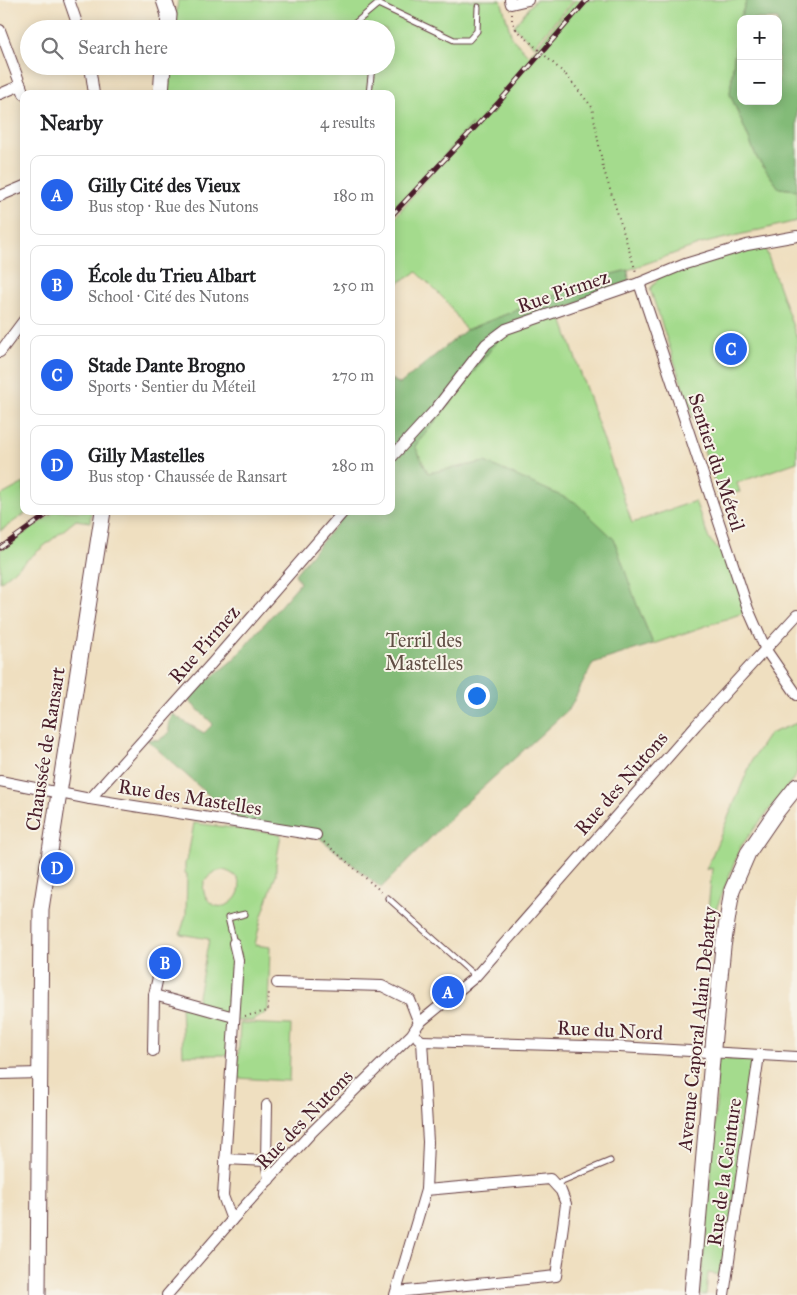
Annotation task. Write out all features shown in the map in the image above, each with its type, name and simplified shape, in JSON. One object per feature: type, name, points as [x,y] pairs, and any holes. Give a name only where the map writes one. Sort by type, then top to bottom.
[{"type":"main road","points":[[161,90],[162,75]]},
{"type":"main road","name":"Chaussée de Ransart","points":[[38,1295],[41,909],[102,517]]},
{"type":"main road","name":"Avenue Caporal Alain Debatty","points":[[692,1295],[712,1053],[723,947],[732,890],[748,853],[797,786]]},
{"type":"street","points":[[68,0],[76,20]]},
{"type":"street","points":[[510,2],[528,0]]},
{"type":"street","points":[[0,30],[23,90]]},
{"type":"street","points":[[91,75],[93,90]]},
{"type":"street","points":[[0,94],[20,91]]},
{"type":"street","points":[[0,196],[20,188]]},
{"type":"street","name":"Rue Pirmez","points":[[395,454],[435,410],[486,344],[506,329],[640,283],[685,264],[746,246],[797,236]]},
{"type":"street","name":"Sentier du Méteil","points":[[640,283],[748,609],[766,650],[797,695]]},
{"type":"street","points":[[0,352],[20,325]]},
{"type":"street","name":"Rue Pirmez","points":[[90,798],[213,662],[341,515]]},
{"type":"street","name":"Rue des Nutons","points":[[167,1295],[232,1220],[313,1132],[412,1034],[419,1023],[475,977],[696,725],[797,615]]},
{"type":"street","name":"Rue des Mastelles","points":[[0,781],[90,798],[316,835]]},
{"type":"street","points":[[232,1220],[223,1196],[238,960],[234,943]]},
{"type":"street","points":[[154,1051],[154,994],[162,959]]},
{"type":"street","points":[[277,983],[382,986],[410,1000],[419,1023]]},
{"type":"street","points":[[154,994],[234,1017]]},
{"type":"street","points":[[412,1034],[422,1041],[428,1142],[426,1190],[396,1293],[556,1276],[566,1204],[562,1191],[550,1180],[426,1190]]},
{"type":"street","name":"Rue du Nord","points":[[422,1041],[619,1047],[797,1057]]},
{"type":"street","name":"Rue de la Ceinture","points":[[724,1295],[759,1055]]},
{"type":"street","points":[[0,1074],[40,1073]]},
{"type":"street","points":[[267,1104],[266,1161],[269,1180]]},
{"type":"street","points":[[225,1159],[266,1161]]},
{"type":"lane","points":[[360,20],[378,4],[454,40],[469,40],[477,31],[478,7]]},
{"type":"lane","points":[[369,90],[371,75]]},
{"type":"lane","points":[[388,898],[475,977]]},
{"type":"lane","points":[[234,943],[228,918],[245,914]]},
{"type":"lane","points":[[554,1184],[610,1161]]},
{"type":"path","points":[[510,2],[512,21],[516,29],[566,75],[592,107],[604,167],[640,283]]},
{"type":"path","points":[[316,835],[388,898]]},
{"type":"path","points":[[234,1017],[250,1016],[268,1011],[269,983],[277,983]]},
{"type":"green space","points":[[178,0],[501,0],[512,38],[529,56],[575,0],[747,0],[741,15],[737,15],[730,94],[757,158],[779,188],[797,190],[797,221],[701,244],[628,270],[604,276],[466,330],[447,302],[417,272],[395,285],[395,217],[472,124],[395,212],[395,90],[167,90],[169,75],[395,75],[395,20],[175,20]]},
{"type":"green space","points":[[535,0],[573,0],[534,46],[514,26]]},
{"type":"green space","points":[[747,0],[797,0],[797,190],[779,188],[757,158],[730,94],[737,32],[737,105],[782,105],[782,15],[741,15]]},
{"type":"green space","points":[[764,245],[797,338],[797,462],[737,483],[740,492],[719,495],[650,289],[662,274]]},
{"type":"green space","name":"Terril des Mastelles","points":[[628,270],[629,281],[500,337],[415,446],[428,473],[485,462],[575,502],[614,539],[653,644],[593,663],[570,708],[459,809],[381,888],[316,835],[232,819],[232,816],[146,739],[159,740],[169,733],[169,722],[173,714],[204,733],[213,724],[186,698],[233,660],[300,583],[295,574],[341,519],[337,515],[395,515],[395,381],[400,384],[466,330],[604,276]]},
{"type":"green space","points":[[559,310],[632,523],[695,501],[709,539],[725,557],[730,555],[746,612],[653,644],[637,605],[485,462],[428,473],[415,446],[500,337]]},
{"type":"green space","points":[[20,485],[20,515],[23,515],[0,531],[0,496]]},
{"type":"green space","points":[[50,515],[91,515],[90,522],[76,520],[0,582],[0,550]]},
{"type":"green space","points":[[797,723],[797,774],[741,846],[717,907],[709,958],[703,964],[712,868],[706,870],[753,758],[769,734]]},
{"type":"green space","points":[[194,823],[281,834],[276,874],[261,919],[255,945],[270,947],[268,1011],[253,1021],[235,1021],[228,1055],[183,1055],[181,1005],[197,1001],[209,939],[180,934],[186,915],[187,874],[185,873],[185,861],[187,861]],"holes":[[[223,870],[234,875],[239,883],[239,891],[236,898],[229,904],[213,905],[206,897],[203,887],[204,883],[218,871]]]},
{"type":"green space","points":[[240,1023],[291,1025],[289,1081],[237,1078]]},
{"type":"green space","points":[[717,1059],[753,1060],[725,1276],[708,1273],[706,1295],[700,1295],[717,1095],[715,1086]]},
{"type":"railway","points":[[395,212],[499,102],[587,0]]},
{"type":"railway","points":[[0,548],[46,515]]},
{"type":"place","name":"Stade Dante Brogno","points":[[731,349]]},
{"type":"place","name":"Gilly Mastelles","points":[[57,868]]},
{"type":"place","name":"École du Trieu Albart","points":[[165,963]]},
{"type":"place","name":"Gilly Cité des Vieux","points":[[448,992]]}]
